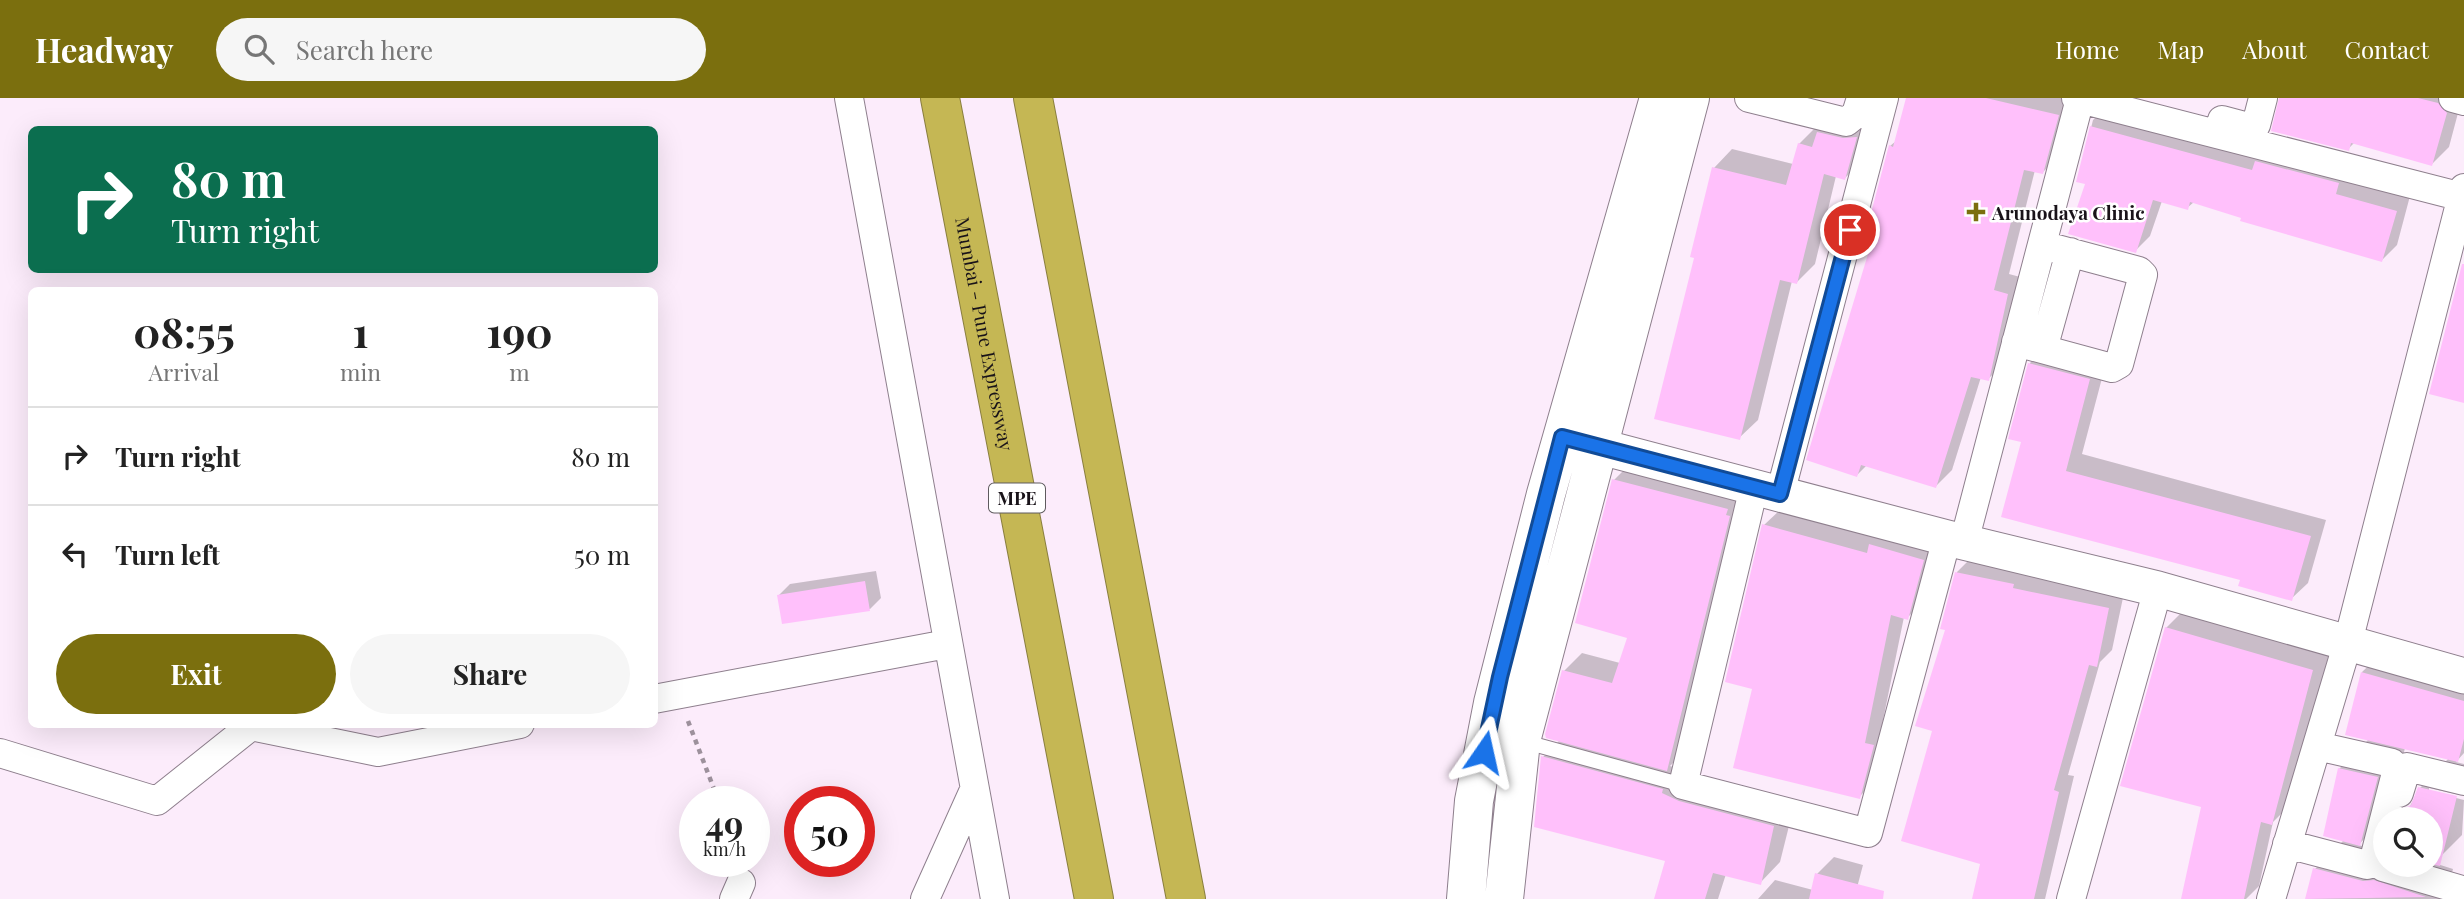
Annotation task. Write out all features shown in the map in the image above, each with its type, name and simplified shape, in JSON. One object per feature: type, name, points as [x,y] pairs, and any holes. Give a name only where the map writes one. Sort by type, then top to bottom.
[{"type":"highway","name":"Mumbai - Pune Expressway","points":[[940,98],[1094,899]]},
{"type":"highway","points":[[1033,98],[1186,899]]},
{"type":"main road","points":[[1504,899],[1521,741],[1580,441],[1659,98]]},
{"type":"main road","points":[[1465,899],[1475,801],[1493,703],[1690,98]]},
{"type":"street","points":[[849,98],[995,899]]},
{"type":"street","points":[[1749,98],[1846,122],[1856,114],[1861,98]]},
{"type":"street","points":[[1884,98],[1767,490],[1683,785],[1868,833],[2016,342],[2078,98],[2213,116],[2463,192],[2348,642],[2271,899]]},
{"type":"street","points":[[2213,116],[2252,128],[2256,124],[2263,98]]},
{"type":"street","points":[[2016,342],[2112,368],[2119,364],[2143,275],[2139,271],[2042,245]]},
{"type":"street","points":[[2043,349],[2070,252]]},
{"type":"street","points":[[1580,441],[1955,540],[2158,589],[2464,676]]},
{"type":"street","points":[[2071,899],[2158,589]]},
{"type":"street","points":[[666,696],[947,644]]},
{"type":"street","points":[[0,753],[157,802],[249,728]]},
{"type":"street","points":[[261,728],[378,752],[500,728]]},
{"type":"street","points":[[2287,844],[2367,865],[2373,863],[2397,769],[2392,763],[2317,746]]},
{"type":"street","points":[[2395,807],[2407,766],[2464,781]]},
{"type":"street","points":[[925,899],[974,790]]},
{"type":"street","points":[[2417,877],[2462,890]]},
{"type":"lane","points":[[1521,741],[1683,785]]},
{"type":"path","points":[[666,696],[711,786]]},
{"type":"building","points":[[1906,98],[1986,98],[2059,115],[2043,174],[2024,170],[1994,290],[2008,294],[1989,381],[1971,377],[1936,488],[1861,465],[1857,477],[1806,460],[1874,234],[1866,232],[1889,145],[1893,147]]},
{"type":"building","points":[[2279,98],[2418,98],[2438,103],[2447,113],[2432,166],[2351,143],[2349,151],[2271,131]]},
{"type":"building","points":[[2090,126],[2252,170],[2255,161],[2339,183],[2336,194],[2397,211],[2382,262],[2240,221],[2241,218],[2190,202],[2188,210],[2153,200],[2136,253],[2068,234],[2085,184],[2076,182]]},
{"type":"building","points":[[1817,132],[1843,138],[1857,137],[1845,180],[1824,174],[1797,284],[1780,280],[1740,440],[1654,419],[1694,258],[1690,257],[1712,167],[1786,185],[1798,143],[1812,147]]},
{"type":"building","points":[[2464,264],[2464,403],[2429,394]]},
{"type":"building","points":[[2028,363],[2090,379],[2066,471],[2311,536],[2292,601],[2238,586],[2240,580],[2001,517],[2021,442],[2008,439]]},
{"type":"building","points":[[1612,479],[1728,509],[1726,515],[1730,516],[1667,771],[1546,738],[1545,734],[1562,670],[1612,683],[1627,638],[1575,623]]},
{"type":"building","points":[[1762,524],[1867,553],[1869,544],[1924,560],[1908,620],[1891,615],[1865,743],[1874,745],[1860,799],[1733,768],[1752,689],[1725,682]]},
{"type":"building","points":[[1955,572],[2014,584],[2013,588],[2109,608],[2097,667],[2089,665],[2054,790],[2059,792],[2034,899],[1972,899],[1980,864],[1901,841],[1932,731],[1915,726],[1945,630],[1940,629]]},
{"type":"building","points":[[865,581],[870,611],[782,624],[777,595]]},
{"type":"building","points":[[2165,627],[2313,670],[2272,825],[2261,822],[2244,899],[2181,899],[2201,807],[2120,786]]},
{"type":"building","points":[[2361,672],[2464,701],[2464,739],[2458,762],[2345,735]]},
{"type":"building","points":[[1541,756],[1663,789],[1662,793],[1679,801],[1774,826],[1761,885],[1713,873],[1705,899],[1654,899],[1665,861],[1534,827]]},
{"type":"building","points":[[2338,768],[2378,777],[2360,846],[2323,836]]},
{"type":"building","points":[[2418,787],[2457,796],[2443,854],[2443,807],[2408,807],[2411,805]]},
{"type":"building","points":[[2313,868],[2363,881],[2374,880],[2426,897],[2305,899]]},
{"type":"building","points":[[1815,873],[1884,891],[1883,899],[1809,899]]},
{"type":"place","name":"Arunodaya Clinic","points":[[1976,212]]},
{"type":"route","points":[[1484,752],[1493,703],[1562,437],[1780,494],[1850,230]]}]
